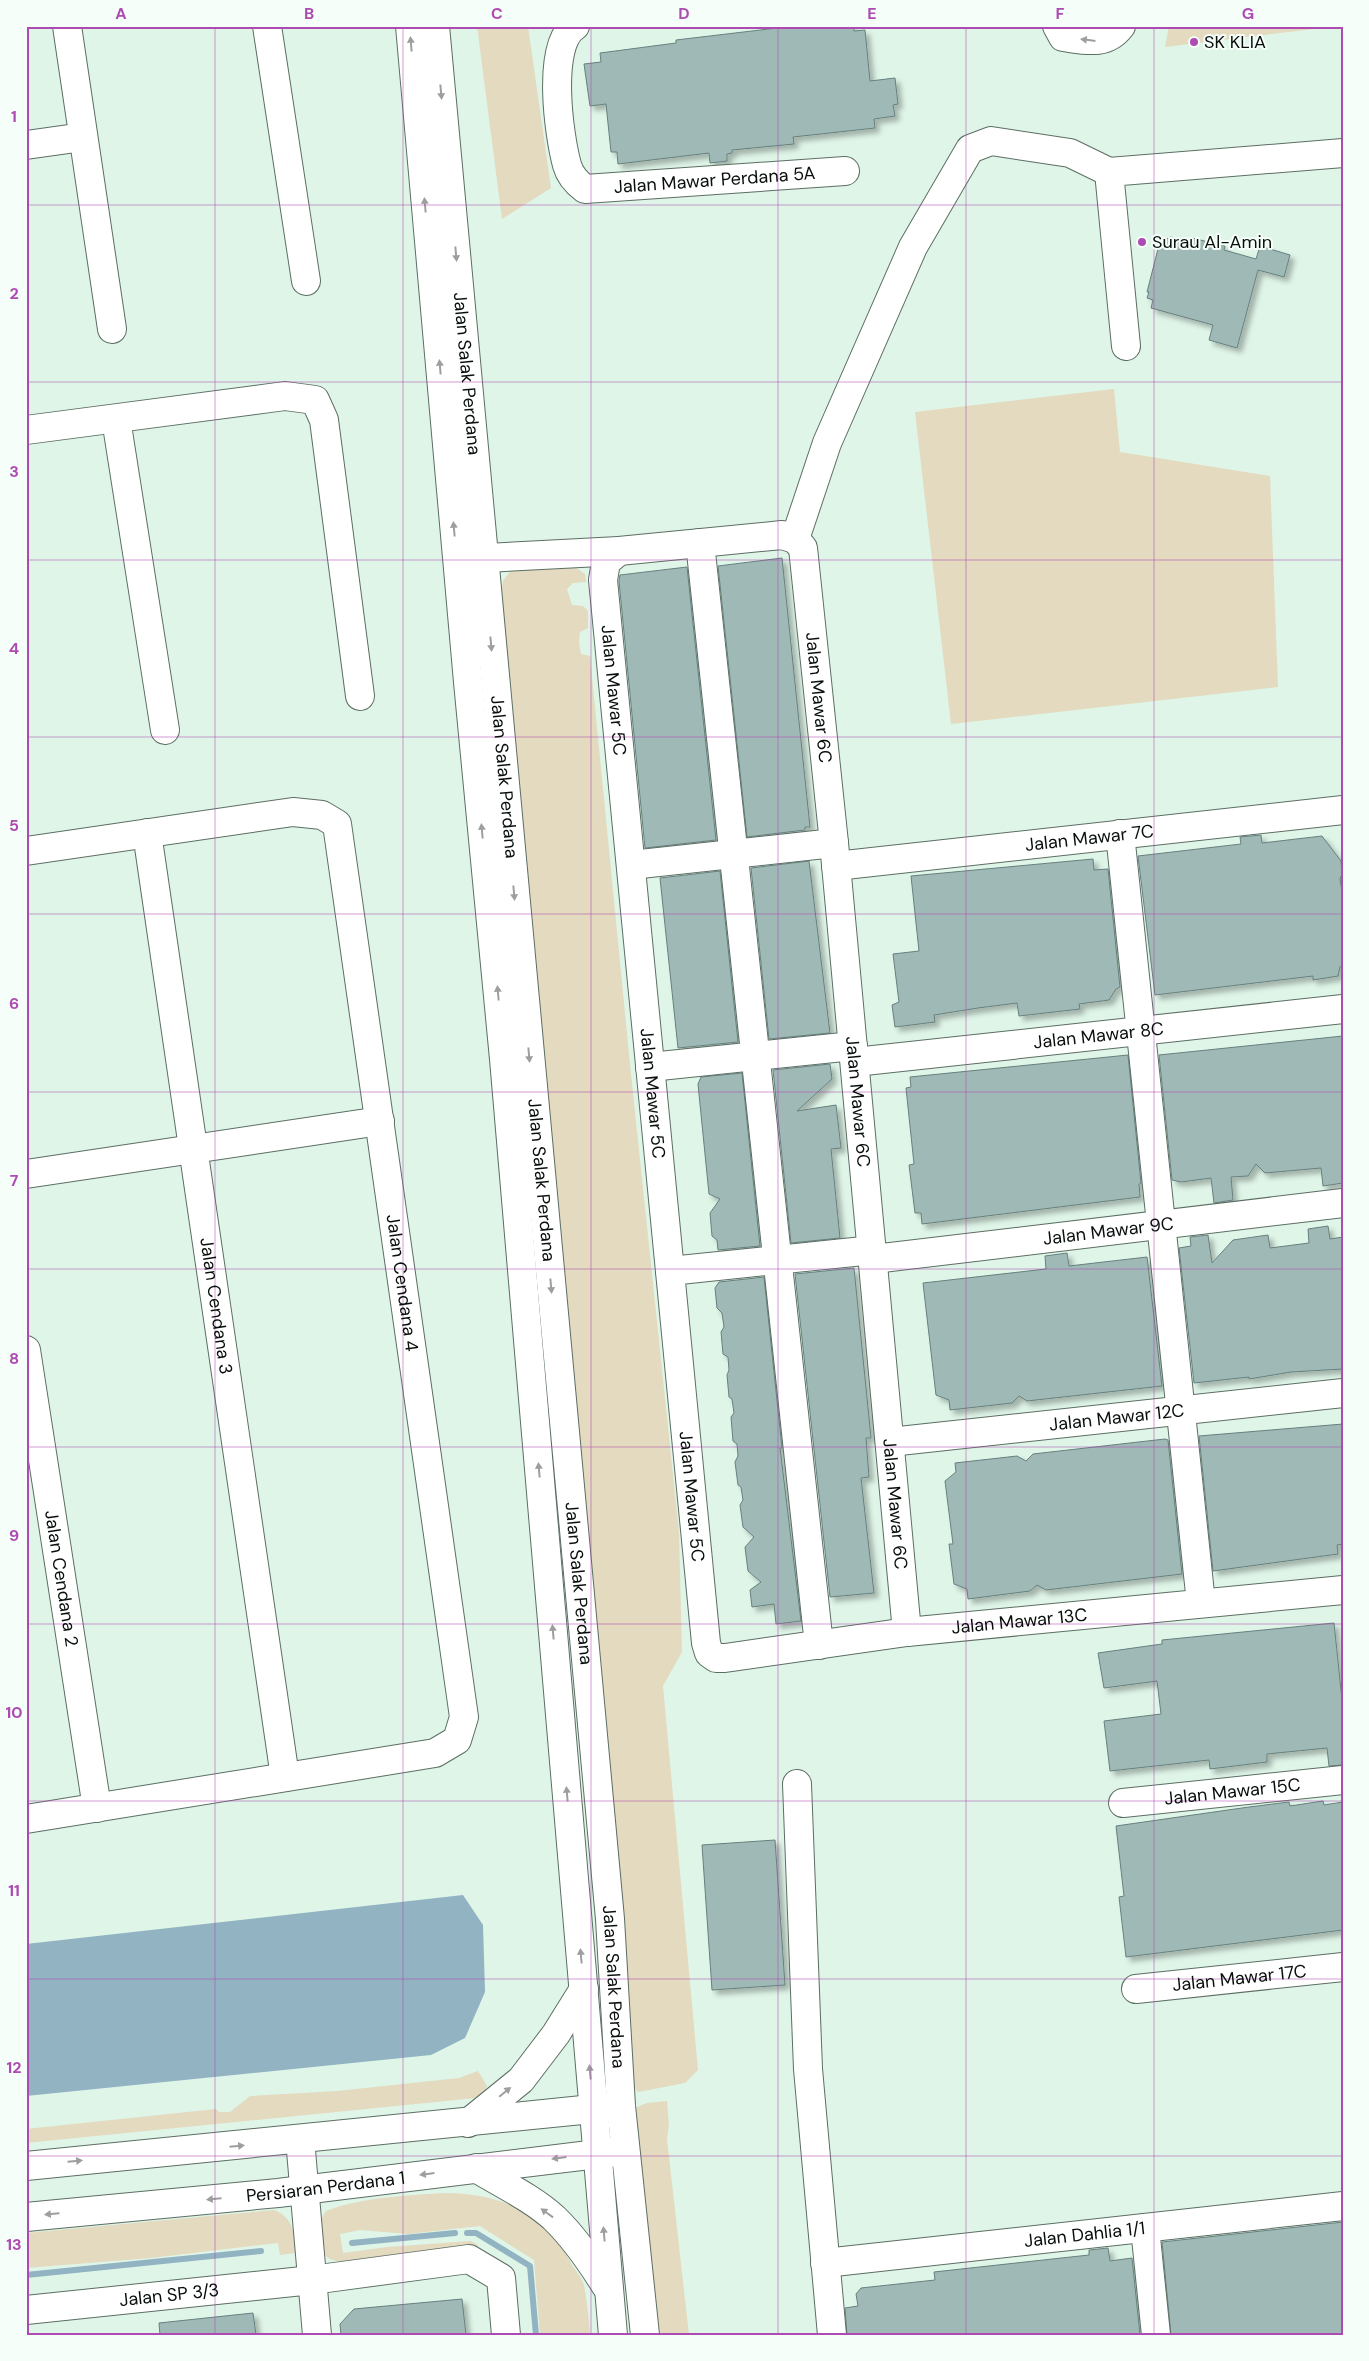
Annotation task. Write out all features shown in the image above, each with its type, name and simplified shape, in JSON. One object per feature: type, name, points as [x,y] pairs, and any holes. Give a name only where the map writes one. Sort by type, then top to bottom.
[{"type":"street","points":[[67,26],[112,329]]},
{"type":"street","points":[[267,26],[306,281]]},
{"type":"street","name":"Jalan Salak Perdana","points":[[410,26],[457,560],[504,1059],[613,2335]]},
{"type":"street","name":"Jalan Salak Perdana","points":[[435,26],[609,1909],[625,2151],[645,2335]]},
{"type":"street","points":[[1057,26],[1063,37],[1097,41],[1114,35],[1121,26]]},
{"type":"street","name":"Jalan Mawar Perdana 5A","points":[[569,33],[556,81],[567,166],[575,182],[585,189],[845,171]]},
{"type":"street","points":[[26,145],[83,137]]},
{"type":"street","points":[[457,560],[619,550],[782,535],[795,539],[827,443],[913,247],[970,150],[991,142],[1070,153],[1109,172],[1343,153]]},
{"type":"street","points":[[1109,172],[1126,346]]},
{"type":"street","points":[[26,430],[285,396],[315,400],[324,420],[360,696]]},
{"type":"street","points":[[116,418],[166,730]]},
{"type":"street","name":"Jalan Mawar 6C","points":[[795,539],[803,548],[807,570],[873,1254],[907,1632]]},
{"type":"street","points":[[700,543],[819,1644]]},
{"type":"street","name":"Jalan Mawar 5C","points":[[619,550],[606,562],[603,580],[706,1642]]},
{"type":"street","name":"Jalan Mawar 7C","points":[[631,865],[734,854],[835,854],[1120,834],[1343,810]]},
{"type":"street","name":"Jalan Cendana 4","points":[[147,833],[294,812],[322,815],[337,824],[464,1717],[457,1740],[435,1753],[285,1777]]},
{"type":"street","points":[[26,851],[147,833]]},
{"type":"street","name":"Jalan Cendana 3","points":[[147,833],[285,1777]]},
{"type":"street","points":[[1120,834],[1202,1603]]},
{"type":"street","name":"Jalan Mawar 8C","points":[[650,1067],[756,1056],[854,1054],[1141,1031],[1343,1009]]},
{"type":"street","points":[[26,1174],[380,1122]]},
{"type":"street","name":"Jalan Mawar 9C","points":[[670,1271],[778,1260],[873,1254],[1162,1225],[1343,1203]]},
{"type":"street","name":"Jalan Cendana 2","points":[[26,1350],[97,1808]]},
{"type":"street","name":"Jalan Mawar 12C","points":[[890,1442],[1343,1394]]},
{"type":"street","name":"Jalan Mawar 13C","points":[[706,1642],[709,1653],[716,1658],[907,1632],[1343,1590]]},
{"type":"street","points":[[26,1819],[285,1777]]},
{"type":"street","name":"Jalan Mawar 15C","points":[[1123,1803],[1343,1780]]},
{"type":"street","points":[[797,1784],[808,2069],[832,2335]]},
{"type":"street","name":"Jalan Mawar 17C","points":[[1136,1989],[1343,1967]]},
{"type":"street","points":[[468,2123],[521,2080],[556,2034],[584,1989]]},
{"type":"street","points":[[26,2166],[300,2140],[621,2106]]},
{"type":"street","points":[[300,2140],[306,2189],[317,2335]]},
{"type":"street","name":"Persiaran Perdana 1","points":[[26,2217],[306,2189],[625,2151]]},
{"type":"street","points":[[476,2168],[523,2196],[553,2218],[585,2253],[609,2292]]},
{"type":"street","name":"Jalan Dahlia 1/1","points":[[825,2263],[1343,2206]]},
{"type":"street","points":[[1145,2228],[1156,2335]]},
{"type":"street","name":"Jalan SP 3/3","points":[[26,2310],[312,2280],[469,2259],[501,2278],[506,2335]]},
{"type":"shaded area","points":[[477,26],[528,26],[551,188],[502,219]]},
{"type":"shaded area","points":[[1169,26],[1338,26],[1165,47]]},
{"type":"shaded area","points":[[1114,389],[1120,452],[1270,476],[1278,687],[951,724],[915,412]]},
{"type":"shaded area","points":[[572,565],[585,574],[586,582],[573,583],[567,589],[572,605],[583,606],[588,611],[588,628],[580,632],[579,643],[581,654],[590,656],[679,1532],[682,1652],[663,1686],[698,2070],[685,2083],[638,2092],[634,2087],[501,593],[503,581],[511,570]]},
{"type":"shaded area","points":[[478,2071],[487,2086],[483,2096],[476,2098],[26,2143],[26,2129],[216,2109],[219,2112],[230,2112],[250,2096],[337,2091],[459,2078]]},
{"type":"shaded area","points":[[667,2101],[669,2125],[667,2139],[689,2335],[657,2335],[635,2112],[637,2107],[647,2103]]},
{"type":"shaded area","points":[[443,2193],[484,2197],[502,2202],[519,2209],[549,2231],[583,2282],[590,2335],[540,2335],[534,2260],[480,2226],[408,2234],[360,2230],[340,2234],[343,2253],[387,2247],[471,2241],[478,2245],[474,2251],[345,2262],[330,2259],[323,2252],[319,2233],[321,2221],[326,2211],[369,2200]]},
{"type":"shaded area","points":[[274,2210],[286,2217],[292,2227],[295,2239],[295,2253],[280,2255],[278,2243],[151,2258],[26,2268],[26,2233]]},
{"type":"water","points":[[463,1895],[483,1925],[485,1992],[465,2038],[431,2055],[26,2096],[26,1944]]},
{"type":"building","points":[[794,26],[854,26],[854,31],[865,30],[870,81],[895,78],[898,104],[893,105],[895,116],[874,119],[875,128],[793,137],[794,144],[732,150],[732,153],[727,154],[727,161],[710,163],[709,153],[618,164],[617,152],[611,152],[606,104],[590,106],[584,64],[601,62],[600,53],[676,43],[676,40]]},
{"type":"building","name":"Surau Al-Amin","points":[[1170,237],[1191,242],[1192,238],[1225,246],[1224,250],[1256,259],[1260,246],[1290,255],[1284,277],[1258,270],[1237,348],[1209,340],[1213,325],[1151,308],[1153,300],[1147,298],[1149,292],[1147,292],[1159,245],[1163,246],[1165,238],[1170,239]]},
{"type":"building","points":[[782,558],[810,827],[805,827],[805,830],[747,837],[718,566]]},
{"type":"building","points":[[687,567],[716,840],[645,848],[619,581],[620,575]]},
{"type":"building","points":[[1261,835],[1262,843],[1322,836],[1341,861],[1343,966],[1340,967],[1338,976],[1313,980],[1313,976],[1155,995],[1138,856],[1241,844],[1240,837]]},
{"type":"building","points":[[1093,859],[1094,870],[1108,869],[1120,987],[1116,989],[1109,1000],[1079,1004],[1080,1009],[1019,1016],[1017,1003],[934,1015],[935,1022],[895,1027],[892,1005],[899,1002],[893,954],[919,951],[911,876]]},
{"type":"building","points":[[809,861],[830,1033],[769,1039],[751,868]]},
{"type":"building","points":[[720,871],[738,1042],[678,1048],[660,878]]},
{"type":"building","points":[[1343,1036],[1343,1183],[1323,1186],[1321,1168],[1265,1173],[1256,1164],[1248,1176],[1231,1177],[1233,1200],[1214,1203],[1211,1178],[1181,1182],[1172,1180],[1159,1055]]},
{"type":"building","points":[[1128,1055],[1141,1183],[1139,1184],[1140,1197],[922,1224],[921,1213],[915,1213],[909,1165],[914,1164],[906,1088],[911,1087],[910,1077]]},
{"type":"building","points":[[830,1064],[832,1079],[797,1111],[836,1105],[841,1148],[831,1149],[840,1238],[791,1243],[773,1070]]},
{"type":"building","points":[[742,1073],[760,1246],[718,1250],[717,1240],[712,1236],[710,1213],[720,1199],[709,1194],[698,1084],[701,1077]]},
{"type":"building","points":[[1328,1226],[1330,1239],[1343,1237],[1343,1369],[1291,1372],[1249,1379],[1249,1377],[1194,1383],[1179,1248],[1191,1246],[1190,1237],[1208,1235],[1212,1263],[1233,1240],[1268,1235],[1270,1248],[1309,1243],[1308,1229]]},
{"type":"building","points":[[1067,1253],[1069,1266],[1147,1257],[1162,1386],[1027,1401],[1019,1396],[1012,1403],[950,1410],[949,1400],[936,1395],[923,1283],[1046,1269],[1045,1256]]},
{"type":"building","points":[[854,1268],[871,1438],[866,1438],[869,1477],[861,1478],[874,1593],[830,1597],[795,1274]]},
{"type":"building","points":[[764,1277],[782,1448],[780,1448],[801,1621],[776,1624],[774,1604],[752,1607],[750,1590],[761,1582],[748,1571],[745,1547],[754,1537],[743,1527],[740,1505],[743,1500],[741,1487],[738,1485],[735,1462],[738,1456],[737,1444],[733,1441],[731,1417],[734,1413],[732,1399],[729,1397],[727,1375],[729,1370],[728,1357],[723,1354],[721,1332],[724,1327],[722,1313],[717,1308],[715,1288],[719,1282]]},
{"type":"building","points":[[1343,1424],[1343,1544],[1337,1545],[1338,1554],[1213,1571],[1199,1436]]},
{"type":"building","points":[[1168,1440],[1182,1574],[1046,1590],[1037,1585],[1030,1591],[968,1599],[967,1589],[954,1584],[949,1544],[953,1544],[945,1481],[956,1472],[955,1463],[1017,1456],[1026,1461],[1033,1454]]},
{"type":"building","points":[[1334,1623],[1343,1709],[1343,1765],[1329,1766],[1327,1748],[1267,1754],[1267,1762],[1210,1769],[1209,1760],[1110,1771],[1104,1721],[1161,1714],[1157,1681],[1104,1688],[1098,1653],[1162,1644],[1162,1640]]},
{"type":"building","points":[[1323,1801],[1324,1805],[1343,1802],[1343,1930],[1126,1957],[1119,1897],[1124,1896],[1116,1826],[1289,1802],[1290,1806]]},
{"type":"building","points":[[775,1840],[785,1985],[712,1990],[702,1845]]},
{"type":"building","points":[[1343,2222],[1343,2335],[1171,2335],[1162,2242]]},
{"type":"building","points":[[1108,2248],[1110,2261],[1132,2258],[1140,2335],[847,2335],[845,2308],[858,2306],[856,2294],[861,2288],[935,2280],[934,2272],[1089,2255],[1089,2250]]},
{"type":"building","points":[[462,2299],[466,2335],[341,2335],[340,2324],[354,2309]]},
{"type":"building","points":[[253,2313],[256,2335],[160,2335],[159,2323]]},
{"type":"waterway","points":[[352,2243],[455,2233]]},
{"type":"waterway","points":[[467,2233],[476,2233],[530,2266],[536,2335]]},
{"type":"waterway","points":[[26,2275],[261,2251]]},
{"type":"place","name":"SK KLIA","points":[[1194,42]]},
{"type":"place","name":"Surau Al-Amin","points":[[1142,242]]}]
